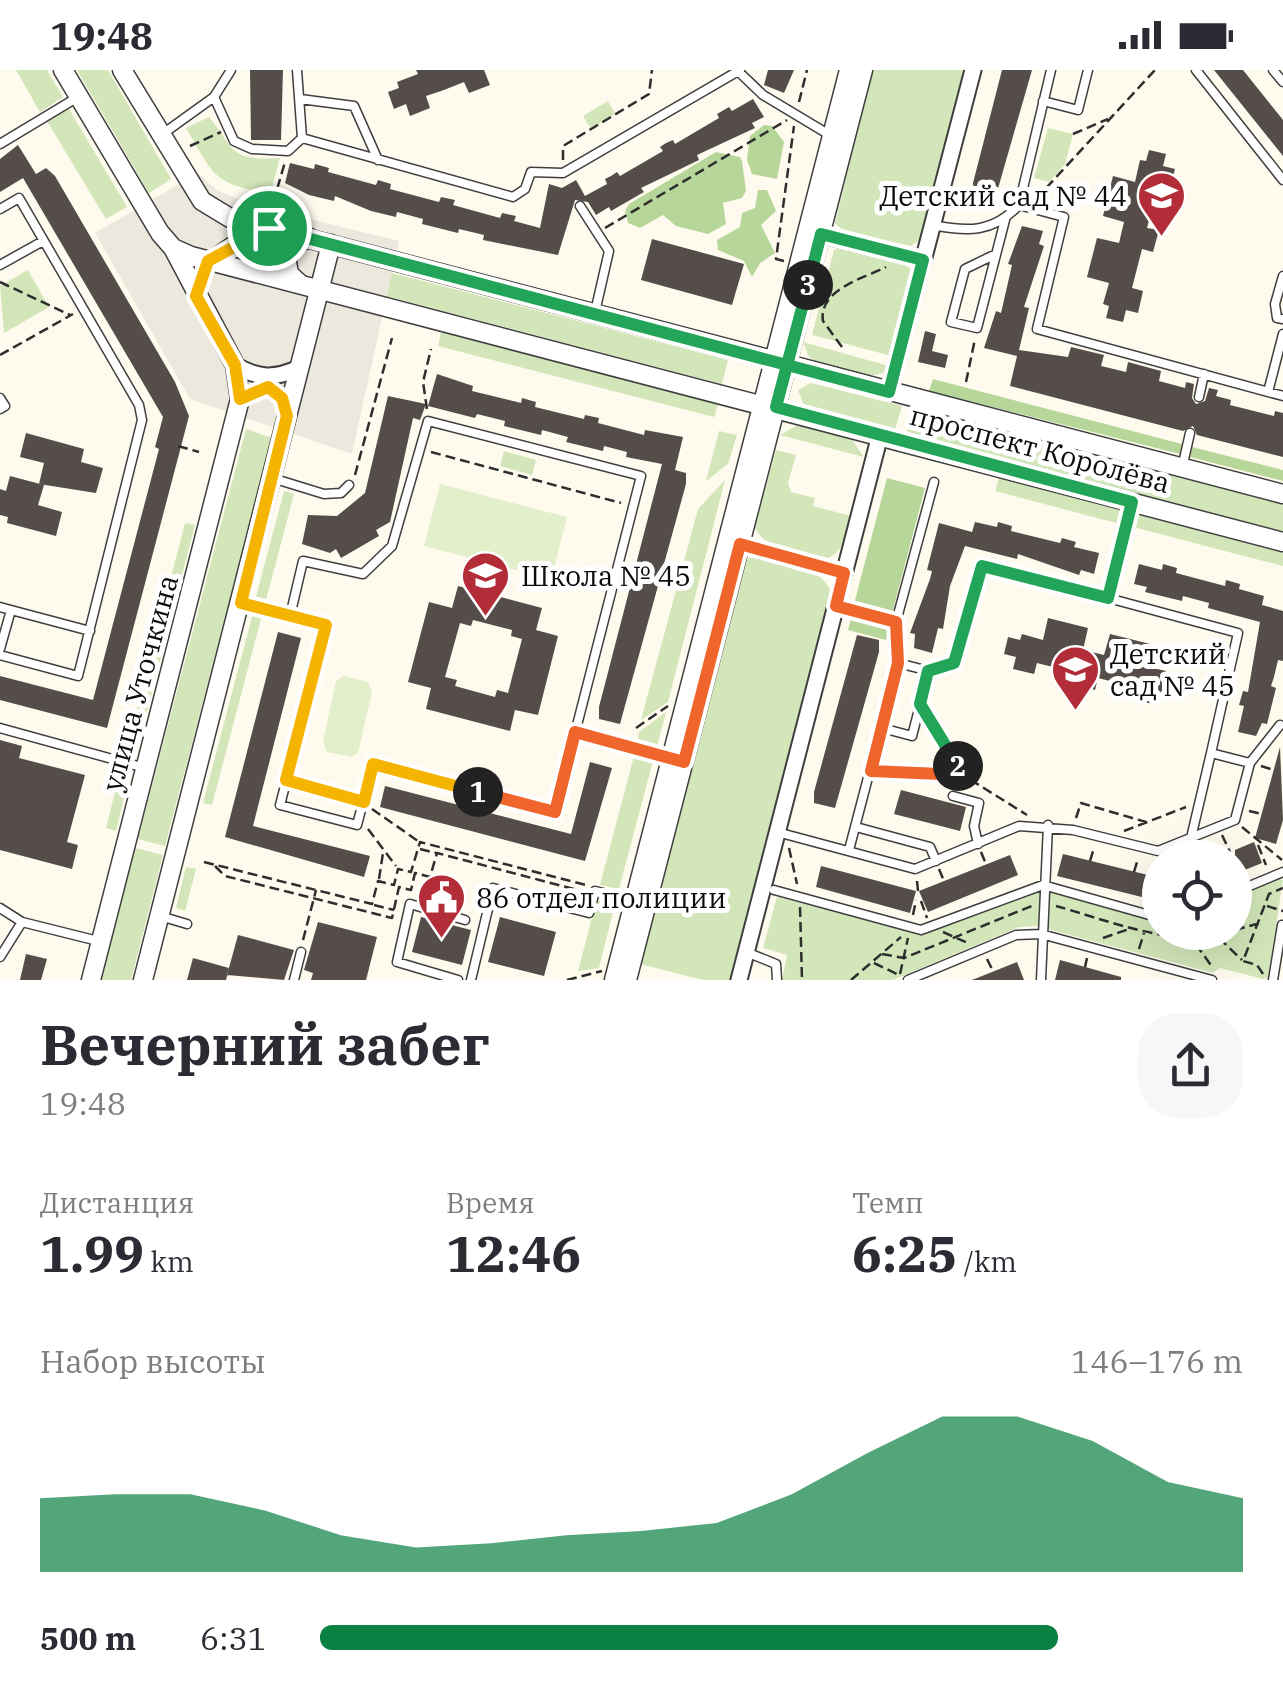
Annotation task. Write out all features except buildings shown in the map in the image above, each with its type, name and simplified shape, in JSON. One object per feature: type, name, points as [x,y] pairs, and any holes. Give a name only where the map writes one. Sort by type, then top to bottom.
[{"type":"street","points":[[63,70],[140,202],[173,248],[235,365],[253,376],[270,377],[300,368]]},
{"type":"street","name":"проспект Королёва","points":[[122,70],[202,200],[230,218],[1283,494]]},
{"type":"street","points":[[627,980],[640,902],[838,139],[850,70]]},
{"type":"street","points":[[838,139],[863,70]]},
{"type":"street","points":[[889,392],[973,70]]},
{"type":"street","points":[[196,296],[208,261],[269,228]]},
{"type":"street","points":[[814,232],[923,260]]},
{"type":"street","points":[[299,283],[289,274],[286,256],[299,242],[310,238]]},
{"type":"street","points":[[143,980],[331,244]]},
{"type":"street","name":"проспект Королёва","points":[[173,248],[208,261],[1283,542]]},
{"type":"street","name":"улица Уточкина","points":[[91,980],[240,399],[235,365]]},
{"type":"street","points":[[240,399],[268,387],[282,398],[287,416]]},
{"type":"street","points":[[739,980],[782,834],[880,435]]},
{"type":"street","points":[[734,542],[844,573]]},
{"type":"street","points":[[608,975],[640,902]]},
{"type":"lane","points":[[160,135],[214,97],[230,70]]},
{"type":"lane","points":[[297,70],[302,138]]},
{"type":"lane","points":[[302,138],[513,196],[525,189],[531,172],[563,173],[738,70],[762,95],[838,139]]},
{"type":"lane","points":[[932,225],[980,231],[1005,220],[1023,206],[1052,70]]},
{"type":"lane","points":[[1043,101],[1078,110],[1088,70]]},
{"type":"lane","points":[[1196,70],[1283,180]]},
{"type":"lane","points":[[1273,70],[1283,82]]},
{"type":"lane","points":[[0,144],[78,97]]},
{"type":"lane","points":[[214,97],[234,141],[252,150],[288,150],[302,138]]},
{"type":"lane","points":[[300,98],[354,106],[378,160]]},
{"type":"lane","points":[[563,173],[569,184]]},
{"type":"lane","points":[[0,209],[18,198],[139,405],[142,420],[78,676],[0,652],[11,610]]},
{"type":"lane","points":[[580,206],[609,252],[594,314]]},
{"type":"lane","points":[[1023,206],[1064,218],[1037,329],[1283,396]]},
{"type":"lane","points":[[996,254],[965,269],[951,322],[977,328],[1005,220]]},
{"type":"lane","points":[[0,265],[43,240]]},
{"type":"lane","points":[[1283,276],[1275,304],[1277,318],[1283,320]]},
{"type":"lane","points":[[1268,392],[1283,334]]},
{"type":"lane","points":[[1198,396],[1204,374]]},
{"type":"lane","points":[[0,398],[4,406],[0,409]]},
{"type":"lane","points":[[241,603],[290,616],[326,625],[280,806],[357,826],[373,764],[555,812],[640,476],[428,421],[392,546],[363,574],[303,561],[290,616]]},
{"type":"lane","points":[[1182,468],[1190,433]]},
{"type":"lane","points":[[272,478],[324,494],[341,492],[349,485]]},
{"type":"lane","points":[[850,850],[898,663],[896,622],[934,482]]},
{"type":"lane","points":[[1108,598],[1132,502]]},
{"type":"lane","points":[[898,663],[928,671],[954,663],[982,566],[1238,634],[1191,838]]},
{"type":"lane","points":[[836,606],[896,622]]},
{"type":"lane","points":[[0,607],[90,631]]},
{"type":"lane","points":[[882,728],[912,736],[928,671]]},
{"type":"lane","points":[[782,834],[915,870],[1032,824],[1158,851],[1234,820],[1250,764],[1282,726],[1283,715]]},
{"type":"lane","points":[[0,728],[146,769]]},
{"type":"lane","points":[[575,732],[677,760]]},
{"type":"lane","points":[[1211,753],[1250,764]]},
{"type":"lane","points":[[286,780],[364,802]]},
{"type":"lane","points":[[952,796],[979,803],[974,826],[978,844]]},
{"type":"lane","points":[[1041,980],[1042,885],[1048,826]]},
{"type":"lane","points":[[856,827],[930,846],[936,861]]},
{"type":"lane","points":[[1252,885],[1283,872]]},
{"type":"lane","points":[[774,890],[910,930],[931,928],[1042,885],[1142,914]]},
{"type":"lane","points":[[471,980],[493,888],[589,913],[595,891],[640,902]]},
{"type":"lane","points":[[458,980],[397,962],[410,904],[465,920]]},
{"type":"lane","points":[[0,908],[22,922],[101,942]]},
{"type":"lane","points":[[160,916],[187,924]]},
{"type":"lane","points":[[0,957],[22,922]]},
{"type":"lane","points":[[1270,980],[1282,924]]},
{"type":"lane","points":[[904,979],[1016,935],[1042,934],[1212,980]]},
{"type":"lane","points":[[294,980],[301,952]]},
{"type":"lane","points":[[746,952],[770,958],[776,964],[777,980]]},
{"type":"path","points":[[563,173],[563,146],[649,94],[652,70]]},
{"type":"path","points":[[788,262],[776,259],[795,115],[807,70]]},
{"type":"path","points":[[1023,206],[1156,70]]},
{"type":"path","points":[[595,234],[795,115]]},
{"type":"path","points":[[1073,134],[1112,118]]},
{"type":"path","points":[[190,146],[228,130]]},
{"type":"path","points":[[273,203],[288,150]]},
{"type":"path","points":[[842,347],[823,321],[822,311],[834,293],[900,260],[902,255]]},
{"type":"path","points":[[0,282],[72,315]]},
{"type":"path","points":[[815,308],[822,311]]},
{"type":"path","points":[[0,355],[83,309]]},
{"type":"path","points":[[966,382],[977,328]]},
{"type":"path","points":[[349,485],[392,338]]},
{"type":"path","points":[[428,421],[423,382],[432,349]]},
{"type":"path","points":[[178,446],[199,452]]},
{"type":"path","points":[[420,448],[633,506]]},
{"type":"path","points":[[636,728],[673,702]]},
{"type":"path","points":[[920,704],[964,775],[1031,817],[1032,824]]},
{"type":"path","points":[[1250,764],[1274,770]]},
{"type":"path","points":[[871,771],[964,775]]},
{"type":"path","points":[[1120,842],[1123,831],[1200,801]]},
{"type":"path","points":[[364,802],[410,840],[563,879],[591,890],[561,886],[417,848]]},
{"type":"path","points":[[1073,830],[1080,803],[1146,822]]},
{"type":"path","points":[[1238,808],[1262,814]]},
{"type":"path","points":[[1234,820],[1283,861]]},
{"type":"path","points":[[214,865],[226,876],[392,918],[398,869],[370,830],[357,826]]},
{"type":"path","points":[[1218,826],[1224,840]]},
{"type":"path","points":[[782,834],[800,898],[802,980]]},
{"type":"path","points":[[1090,861],[1098,836]]},
{"type":"path","points":[[378,881],[411,890],[420,842]]},
{"type":"path","points":[[1257,843],[1270,877]]},
{"type":"path","points":[[398,869],[430,877],[438,847]]},
{"type":"path","points":[[1134,872],[1141,847]]},
{"type":"path","points":[[372,904],[384,849]]},
{"type":"path","points":[[474,863],[476,856]]},
{"type":"path","points":[[204,862],[394,910]]},
{"type":"path","points":[[504,871],[506,864]]},
{"type":"path","points":[[915,870],[918,892]]},
{"type":"path","points":[[531,878],[533,871]]},
{"type":"path","points":[[257,884],[260,876]]},
{"type":"path","points":[[561,886],[563,879]]},
{"type":"path","points":[[283,890],[285,882]]},
{"type":"path","points":[[1243,961],[1269,894],[1283,888]]},
{"type":"path","points":[[301,952],[306,915],[316,890]]},
{"type":"path","points":[[336,904],[338,896]]},
{"type":"path","points":[[872,962],[904,979],[910,930],[919,900],[931,928],[981,950],[993,971]]},
{"type":"path","points":[[364,911],[366,903]]},
{"type":"path","points":[[1266,906],[1283,911]]},
{"type":"path","points":[[1252,925],[1260,923]]},
{"type":"path","points":[[1090,947],[1142,924]]},
{"type":"path","points":[[851,980],[910,930]]},
{"type":"path","points":[[1136,960],[1142,941]]},
{"type":"path","points":[[1201,950],[1222,980]]},
{"type":"path","points":[[1231,950],[1243,961],[1257,965],[1270,980]]},
{"type":"path","points":[[568,980],[608,975]]},
{"type":"green space","points":[[16,70],[47,70],[63,97],[40,112]]},
{"type":"green space","points":[[77,70],[108,70],[171,179],[149,193]]},
{"type":"green space","points":[[872,70],[966,70],[921,239],[911,246],[845,232],[835,223]]},
{"type":"green space","points":[[608,101],[615,114],[591,129],[583,116]]},
{"type":"green space","points":[[69,109],[127,207],[106,219],[47,121]]},
{"type":"green space","points":[[209,117],[235,151],[251,158],[280,158],[270,195],[237,186],[210,168],[186,128]]},
{"type":"green space","points":[[764,125],[772,126],[784,142],[777,179],[752,174],[747,160],[750,136]]},
{"type":"green space","points":[[1048,128],[1073,134],[1065,164],[1049,182],[1034,178]]},
{"type":"green space","points":[[716,152],[740,157],[742,161],[746,191],[742,198],[723,203],[726,224],[708,234],[676,226],[663,215],[640,228],[628,223],[625,211],[629,204]]},
{"type":"green space","points":[[758,190],[767,190],[776,211],[761,225],[775,253],[760,263],[752,277],[744,261],[718,250],[717,240],[740,227],[742,213],[755,208]]},
{"type":"green space","points":[[845,248],[901,260],[911,270],[892,356],[812,335],[834,250]]},
{"type":"green space","points":[[365,266],[728,360],[722,384],[359,289]]},
{"type":"green space","points":[[28,270],[49,307],[4,333],[0,286]]},
{"type":"green space","points":[[441,332],[718,404],[714,417],[438,346]]},
{"type":"green space","points":[[803,342],[889,366],[886,372],[871,376],[817,362],[809,357]]},
{"type":"green space","points":[[933,379],[1182,444],[1180,454],[929,391]]},
{"type":"green space","points":[[811,383],[902,406],[895,429],[804,405],[798,390]]},
{"type":"green space","points":[[913,408],[1283,504],[1283,535],[907,432]]},
{"type":"green space","points":[[798,425],[852,440],[864,457],[780,435]]},
{"type":"green space","points":[[246,429],[272,438],[165,846],[138,839]]},
{"type":"green space","points":[[719,431],[737,435],[728,464],[706,481]]},
{"type":"green space","points":[[1192,447],[1283,470],[1283,481],[1190,457]]},
{"type":"green space","points":[[776,450],[796,455],[788,483],[791,492],[815,498],[813,506],[851,516],[843,542],[832,556],[825,559],[795,552],[775,546],[759,535],[755,527]]},
{"type":"green space","points":[[504,451],[536,460],[532,475],[500,466]]},
{"type":"green space","points":[[887,478],[925,488],[892,614],[854,604]]},
{"type":"green space","points":[[999,478],[1123,511],[1120,524],[995,491]]},
{"type":"green space","points":[[725,480],[668,702],[641,720],[698,509]]},
{"type":"green space","points":[[440,484],[567,517],[551,579],[424,546]]},
{"type":"green space","points":[[284,491],[294,494],[266,600],[256,597]]},
{"type":"green space","points":[[1136,514],[1283,553],[1283,566],[1133,527]]},
{"type":"green space","points":[[185,523],[195,525],[137,750],[127,748]]},
{"type":"green space","points":[[749,558],[772,559],[809,570],[827,584],[831,593],[730,980],[703,980],[640,964],[724,648],[722,637],[742,565]]},
{"type":"green space","points":[[253,613],[262,615],[212,805],[203,803]]},
{"type":"green space","points":[[851,619],[889,629],[886,640],[848,630]]},
{"type":"green space","points":[[344,676],[368,682],[372,692],[358,753],[352,757],[327,752],[323,741],[336,681]]},
{"type":"green space","points":[[666,712],[657,746],[637,741],[639,732]]},
{"type":"green space","points":[[634,756],[653,761],[619,889],[600,885]]},
{"type":"green space","points":[[119,776],[129,778],[116,831],[106,828]]},
{"type":"green space","points":[[135,848],[163,855],[131,980],[101,980]]},
{"type":"green space","points":[[186,867],[196,869],[185,911],[176,908]]},
{"type":"green space","points":[[1275,879],[1283,880],[1268,978],[1263,979],[1220,968],[1213,973],[1036,926],[1019,927],[893,980],[782,980],[787,955],[763,948],[777,897],[921,934],[1041,890],[1142,917],[1142,950],[1252,950],[1252,889]]},
{"type":"green space","points":[[597,899],[615,904],[599,968],[578,971]]},
{"type":"shaded area","points":[[198,173],[218,191],[253,205],[399,241],[352,454],[190,399],[95,233]]},
{"type":"place","name":"Детский сад № 44","points":[[1162,238]]},
{"type":"place","name":"Школа № 45","points":[[486,618]]},
{"type":"place","name":"Детский сад № 45","points":[[1075,712]]},
{"type":"place","name":"86 отдел полиции","points":[[441,940]]},
{"type":"route","points":[[269,228],[249,234],[208,261],[198,278],[196,296],[235,365],[240,399],[260,387],[277,390],[287,416],[241,603],[326,625],[286,780],[364,802],[373,764],[555,812],[575,732],[684,762],[740,544],[844,573],[836,606],[896,622],[898,663],[871,771],[964,775],[920,704],[928,671],[954,663],[982,566],[1108,598],[1132,502],[776,407],[787,364],[821,234],[923,260],[889,392],[787,364],[737,350],[269,228]]}]
